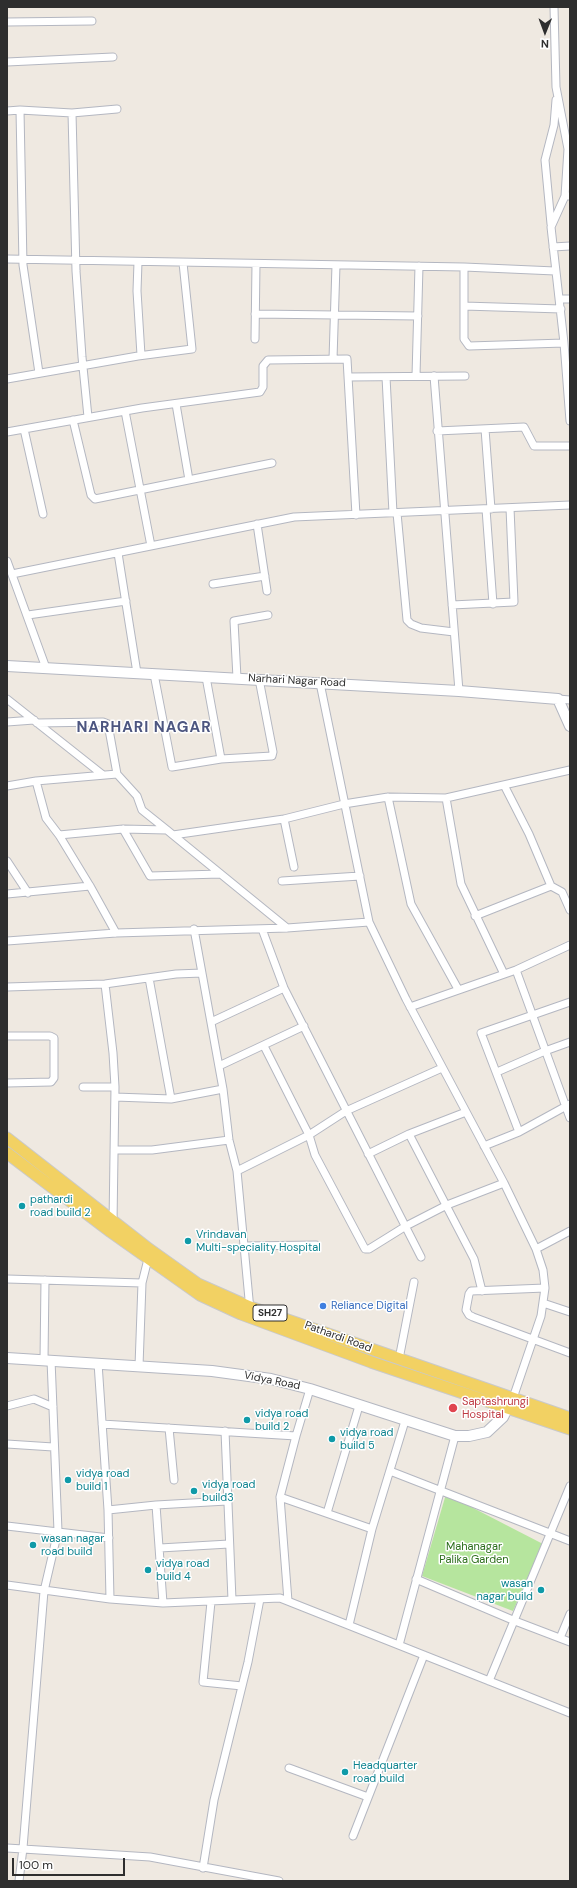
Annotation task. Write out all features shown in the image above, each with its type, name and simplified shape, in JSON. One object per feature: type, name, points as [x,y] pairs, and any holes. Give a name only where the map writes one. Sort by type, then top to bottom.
[{"type":"main road","name":"Pathardi Road","points":[[7,1138],[114,1221],[149,1255],[250,1312],[399,1359],[570,1418]]},
{"type":"main road","points":[[7,1152],[111,1232],[149,1255]]},
{"type":"main road","points":[[250,1312],[371,1362],[570,1429]]},
{"type":"street","points":[[554,7],[556,87],[554,125],[545,160],[555,271],[561,309],[570,421]]},
{"type":"street","points":[[7,22],[92,21]]},
{"type":"street","points":[[7,62],[113,57]]},
{"type":"street","points":[[551,227],[567,196],[569,148],[556,87]]},
{"type":"street","points":[[7,111],[20,110],[72,113],[117,109]]},
{"type":"street","points":[[20,110],[22,261],[39,373]]},
{"type":"street","points":[[72,113],[76,261],[88,417]]},
{"type":"street","points":[[553,248],[570,246]]},
{"type":"street","points":[[7,259],[22,261],[464,267],[555,271]]},
{"type":"street","points":[[138,262],[137,291],[142,355]]},
{"type":"street","points":[[7,379],[142,355],[192,349],[183,263]]},
{"type":"street","points":[[255,338],[256,264]]},
{"type":"street","points":[[333,359],[336,265]]},
{"type":"street","points":[[416,376],[418,266]]},
{"type":"street","points":[[464,267],[464,339],[469,346],[564,343]]},
{"type":"street","points":[[559,299],[570,299]]},
{"type":"street","points":[[464,306],[561,309]]},
{"type":"street","points":[[255,314],[418,316]]},
{"type":"street","points":[[7,432],[125,411],[260,392],[264,387],[263,366],[268,360],[347,360],[356,516]]},
{"type":"street","points":[[434,376],[437,431],[459,691]]},
{"type":"street","points":[[348,377],[465,376]]},
{"type":"street","points":[[386,377],[395,513],[407,620],[411,624],[422,628],[454,632]]},
{"type":"street","points":[[176,404],[189,480]]},
{"type":"street","points":[[125,411],[151,546]]},
{"type":"street","points":[[73,420],[92,497],[97,498],[140,490],[272,462]]},
{"type":"street","points":[[437,431],[524,427],[534,446],[570,446]]},
{"type":"street","points":[[24,429],[43,514]]},
{"type":"street","points":[[485,429],[493,604]]},
{"type":"street","points":[[12,574],[118,554],[257,524],[304,516],[356,516],[570,505]]},
{"type":"street","points":[[452,605],[511,603],[515,600],[510,508]]},
{"type":"street","points":[[257,524],[267,591]]},
{"type":"street","points":[[118,554],[137,673]]},
{"type":"street","points":[[7,561],[28,615],[46,668]]},
{"type":"street","points":[[213,584],[265,576]]},
{"type":"street","points":[[28,615],[126,601]]},
{"type":"street","points":[[237,678],[234,621],[268,615]]},
{"type":"street","name":"Narhari Nagar Road","points":[[7,666],[320,682],[558,699]]},
{"type":"street","points":[[154,674],[172,767],[222,759],[272,756],[259,679]]},
{"type":"street","points":[[206,677],[222,759]]},
{"type":"street","points":[[320,682],[369,922],[410,1007],[504,1183],[536,1250],[543,1270],[545,1288],[543,1303],[534,1340],[513,1398]]},
{"type":"street","points":[[7,699],[103,775]]},
{"type":"street","points":[[570,700],[558,699],[570,726]]},
{"type":"street","points":[[7,722],[103,722],[108,724],[117,774],[137,796],[142,810],[286,928]]},
{"type":"street","points":[[59,835],[124,829],[170,833],[284,818],[344,804],[388,797],[446,798],[570,770]]},
{"type":"street","points":[[7,786],[36,781],[117,774]]},
{"type":"street","points":[[36,781],[45,816],[59,835],[90,886],[116,933]]},
{"type":"street","points":[[504,785],[529,834],[551,886],[562,892],[570,910]]},
{"type":"street","points":[[388,797],[411,904],[458,989]]},
{"type":"street","points":[[446,798],[459,877],[475,916],[504,974]]},
{"type":"street","points":[[284,818],[294,867]]},
{"type":"street","points":[[124,829],[150,876],[220,874]]},
{"type":"street","points":[[7,861],[28,893]]},
{"type":"street","points":[[282,881],[360,876]]},
{"type":"street","points":[[7,894],[90,886]]},
{"type":"street","points":[[475,916],[551,886]]},
{"type":"street","points":[[7,941],[116,933],[194,929],[286,928],[369,922]]},
{"type":"street","points":[[194,929],[212,1022],[223,1089],[229,1140],[237,1171],[250,1312]]},
{"type":"street","points":[[262,929],[284,988],[421,1257]]},
{"type":"street","points":[[410,1007],[516,970],[570,945]]},
{"type":"street","points":[[516,970],[545,1051],[568,1106],[570,1118]]},
{"type":"street","points":[[7,987],[105,984],[176,974],[202,973]]},
{"type":"street","points":[[149,978],[171,1099]]},
{"type":"street","points":[[105,984],[114,1053],[115,1087],[114,1221],[111,1232]]},
{"type":"street","points":[[212,1022],[284,988]]},
{"type":"street","points":[[520,1132],[481,1033],[570,1002]]},
{"type":"street","points":[[219,1066],[304,1026]]},
{"type":"street","points":[[7,1036],[52,1037],[54,1039],[54,1078],[51,1082],[7,1083]]},
{"type":"street","points":[[497,1072],[570,1042]]},
{"type":"street","points":[[264,1046],[309,1135],[315,1155],[363,1248],[369,1249],[406,1226],[447,1205],[504,1183]]},
{"type":"street","points":[[237,1171],[309,1135],[346,1111],[442,1068]]},
{"type":"street","points":[[82,1087],[115,1087]]},
{"type":"street","points":[[115,1097],[171,1099],[223,1089]]},
{"type":"street","points":[[484,1146],[520,1132],[568,1106]]},
{"type":"street","points":[[368,1154],[409,1134],[466,1112]]},
{"type":"street","points":[[409,1134],[474,1259],[482,1291]]},
{"type":"street","points":[[114,1150],[152,1150],[229,1140]]},
{"type":"street","points":[[536,1250],[570,1232]]},
{"type":"street","points":[[245,1246],[316,1245]]},
{"type":"street","points":[[139,1366],[142,1283],[149,1255]]},
{"type":"street","points":[[7,1279],[142,1283]]},
{"type":"street","points":[[19,1881],[44,1590],[58,1531],[53,1447],[53,1407],[48,1360],[45,1280]]},
{"type":"street","points":[[399,1359],[414,1282]]},
{"type":"street","points":[[545,1288],[472,1291],[469,1294],[466,1305],[469,1315],[570,1353]]},
{"type":"street","points":[[543,1303],[570,1312]]},
{"type":"street","name":"Vidya Road","points":[[7,1358],[139,1366],[258,1377],[310,1389],[455,1436],[469,1436],[487,1432],[498,1423],[513,1398]]},
{"type":"street","points":[[98,1363],[108,1510],[110,1599]]},
{"type":"street","points":[[288,1601],[280,1497],[310,1389]]},
{"type":"street","points":[[7,1406],[34,1399],[53,1407]]},
{"type":"street","points":[[327,1513],[360,1406]]},
{"type":"street","points":[[350,1625],[372,1529],[405,1421]]},
{"type":"street","points":[[102,1424],[296,1436]]},
{"type":"street","points":[[169,1428],[174,1480]]},
{"type":"street","points":[[225,1431],[232,1600]]},
{"type":"street","points":[[399,1645],[455,1436]]},
{"type":"street","points":[[7,1444],[53,1447]]},
{"type":"street","points":[[390,1471],[440,1489],[446,1494],[570,1541]]},
{"type":"street","points":[[489,1681],[552,1534],[570,1486]]},
{"type":"street","points":[[280,1497],[372,1529]]},
{"type":"street","points":[[108,1510],[156,1505],[227,1501]]},
{"type":"street","points":[[156,1505],[163,1603]]},
{"type":"street","points":[[7,1526],[109,1538]]},
{"type":"street","points":[[160,1548],[229,1544]]},
{"type":"street","points":[[416,1580],[515,1622],[570,1642]]},
{"type":"street","points":[[7,1585],[110,1599],[163,1603],[280,1598],[570,1713]]},
{"type":"street","points":[[204,1868],[214,1800],[242,1686],[260,1599]]},
{"type":"street","points":[[211,1602],[203,1682],[242,1686]]},
{"type":"street","points":[[560,1638],[570,1614]]},
{"type":"street","points":[[353,1836],[424,1655]]},
{"type":"street","points":[[290,1768],[368,1798]]},
{"type":"street","points":[[7,1848],[150,1857],[279,1881]]},
{"type":"green space","name":"Mahanagar Palika Garden","points":[[446,1494],[543,1544],[513,1611],[422,1576]]},
{"type":"place","name":"pathardi road build 2","points":[[22,1206]]},
{"type":"place","name":"Vrindavan Multi-speciality Hospital","points":[[188,1241]]},
{"type":"place","name":"Reliance Digital","points":[[323,1306]]},
{"type":"place","name":"Saptashrungi Hospital","points":[[453,1408]]},
{"type":"place","name":"vidya road build 2","points":[[247,1420]]},
{"type":"place","name":"vidya road build 5","points":[[332,1439]]},
{"type":"place","name":"vidya road build 1","points":[[68,1480]]},
{"type":"place","name":"vidya road build3","points":[[194,1491]]},
{"type":"place","name":"wasan nagar road build","points":[[33,1545]]},
{"type":"place","name":"vidya road build 4","points":[[148,1570]]},
{"type":"place","name":"wasan nagar build","points":[[541,1590]]},
{"type":"place","name":"Headquarter road build","points":[[345,1772]]},
{"type":"district","name":"NARHARI NAGAR","points":[[144,728]]}]
